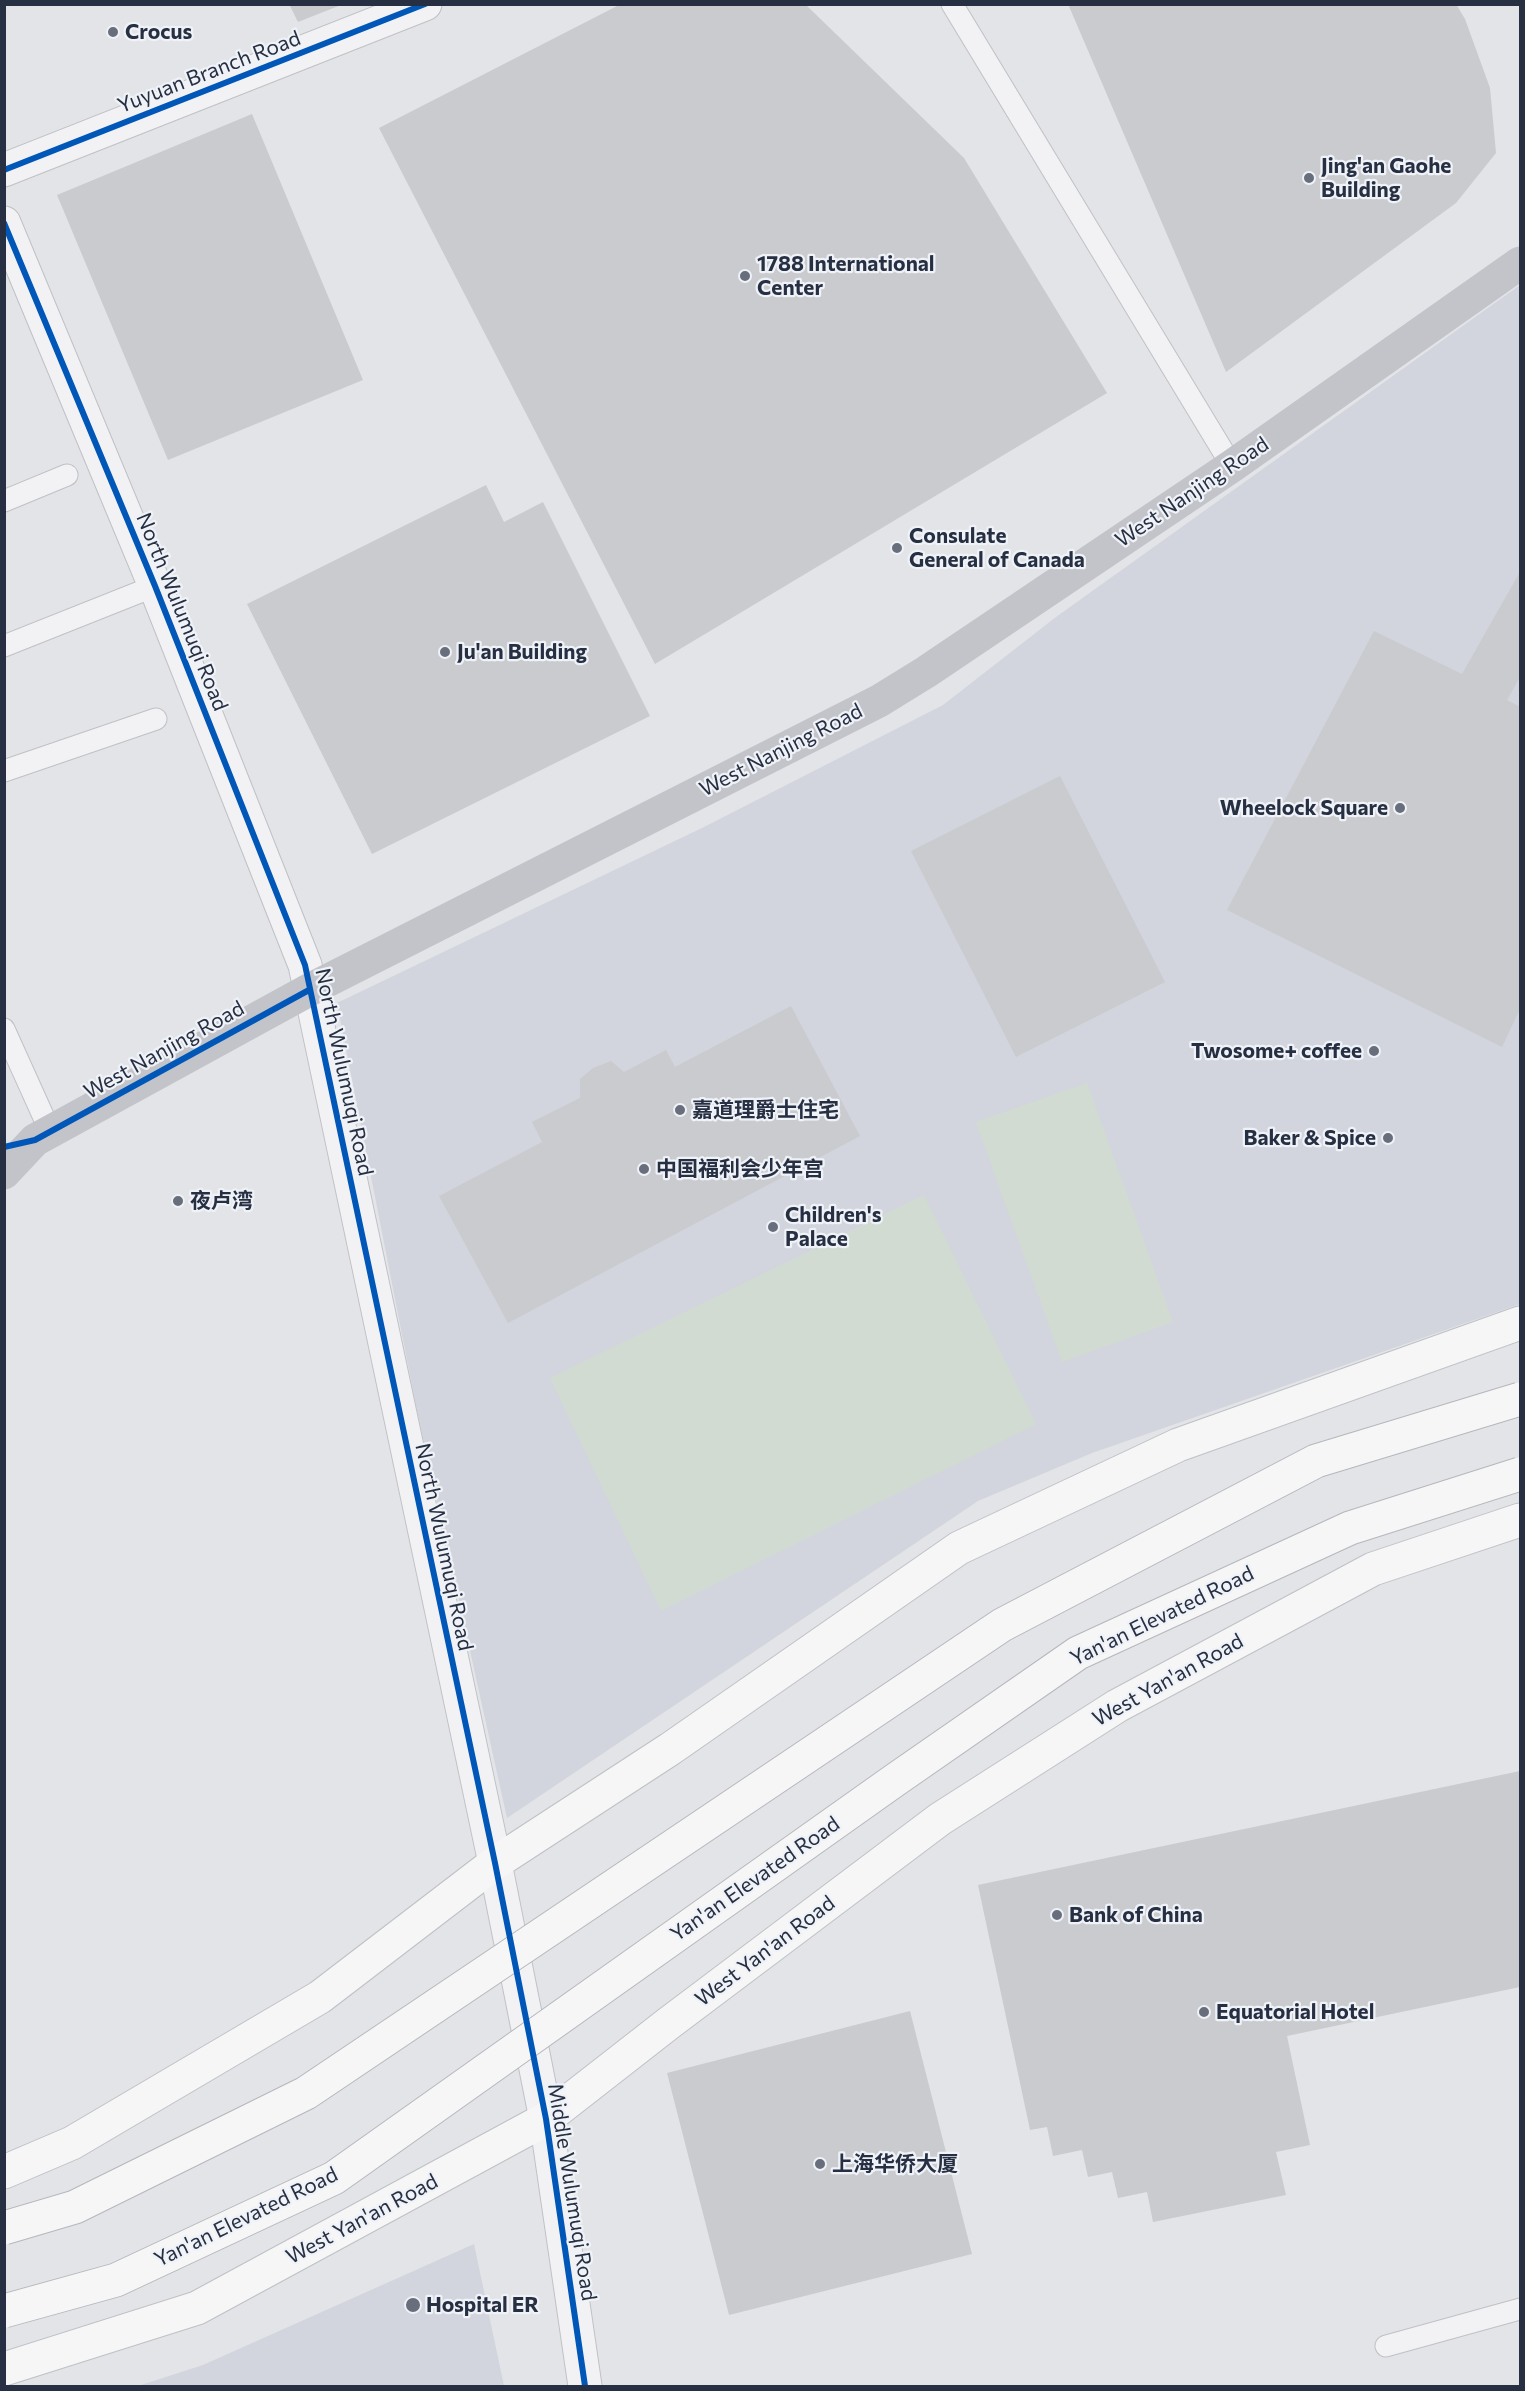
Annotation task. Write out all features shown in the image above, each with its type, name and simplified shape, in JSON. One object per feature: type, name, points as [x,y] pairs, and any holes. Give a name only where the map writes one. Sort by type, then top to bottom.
[{"type":"main road","name":"West Nanjing Road","points":[[4,1173],[30,1140],[309,990],[879,700],[926,672],[1232,466],[1521,263]]},
{"type":"main road","points":[[4,2172],[72,2143],[320,1997],[495,1863],[670,1749],[959,1548],[1178,1445],[1521,1323]]},
{"type":"main road","points":[[4,2228],[75,2207],[306,2093],[1002,1625],[1316,1461],[1521,1399]]},
{"type":"main road","name":"Yan'an Elevated Road","points":[[4,2311],[116,2280],[334,2178],[1078,1653],[1350,1528],[1521,1474]]},
{"type":"main road","name":"West Yan'an Road","points":[[4,2369],[197,2308],[546,2119],[669,2023],[940,1819],[1117,1706],[1373,1569],[1521,1520]]},
{"type":"street","name":"Yuyuan Branch Road","points":[[4,170],[426,4]]},
{"type":"street","name":"North Wulumuqi Road","points":[[4,223],[155,586],[305,965],[495,1863]]},
{"type":"street","name":"Middle Wulumuqi Road","points":[[495,1863],[546,2119],[585,2386]]},
{"type":"lane","points":[[952,4],[1232,466]]},
{"type":"lane","points":[[4,501],[67,475]]},
{"type":"lane","points":[[4,646],[155,586]]},
{"type":"lane","points":[[4,771],[156,719]]},
{"type":"lane","points":[[4,1029],[30,1140]]},
{"type":"lane","points":[[1386,2346],[1521,2309]]},
{"type":"shaded area","name":"Children's Palace","points":[[1520,285],[1520,1304],[1092,1453],[978,1501],[507,1818],[417,1411],[337,1003],[704,827],[943,705],[1056,617]]},
{"type":"shaded area","points":[[1087,1083],[1173,1322],[1062,1362],[976,1122]]},
{"type":"shaded area","points":[[924,1195],[1036,1424],[661,1611],[550,1378]]},
{"type":"shaded area","name":"Hospital ER","points":[[474,2244],[504,2386],[138,2386],[203,2365]]},
{"type":"building","points":[[289,4],[341,4],[341,5],[298,22]]},
{"type":"building","name":"1788 International Center","points":[[621,4],[805,4],[964,158],[1107,393],[655,664],[379,128]]},
{"type":"building","name":"Jing'an Gaohe Building","points":[[1068,4],[1456,4],[1465,19],[1490,88],[1496,153],[1456,203],[1226,372]]},
{"type":"building","points":[[252,114],[363,380],[168,460],[57,195]]},
{"type":"building","name":"Ju'an Building","points":[[486,485],[504,522],[543,502],[650,716],[372,854],[247,604]]},
{"type":"building","name":"Wheelock Square","points":[[1520,572],[1520,677],[1507,700],[1520,707],[1520,1009],[1502,1047],[1227,910],[1374,631],[1462,674]]},
{"type":"building","points":[[1060,776],[1165,982],[1016,1057],[911,851]]},
{"type":"building","name":"中国福利会少年宫","points":[[791,1006],[860,1136],[508,1323],[439,1196],[542,1142],[532,1122],[580,1098],[580,1079],[593,1068],[611,1061],[624,1072],[666,1050],[675,1067]]},
{"type":"building","name":"Equatorial Hotel","points":[[1520,1771],[1520,1987],[1287,2036],[1310,2145],[1276,2152],[1286,2195],[1153,2222],[1147,2192],[1118,2198],[1112,2172],[1088,2177],[1082,2150],[1053,2156],[1047,2127],[1030,2130],[978,1885]]},
{"type":"building","name":"上海华侨大厦","points":[[910,2011],[972,2254],[729,2315],[667,2073]]},
{"type":"cycle path","points":[[4,170],[425,4]]},
{"type":"cycle path","points":[[4,223],[155,586],[305,965],[495,1863],[546,2119],[585,2386]]},
{"type":"cycle path","points":[[4,1147],[35,1140],[309,990]]},
{"type":"place","name":"Crocus","points":[[113,32]]},
{"type":"place","name":"Jing'an Gaohe Building","points":[[1309,178]]},
{"type":"place","name":"1788 International Center","points":[[745,276]]},
{"type":"place","name":"Consulate General of Canada","points":[[897,548]]},
{"type":"place","name":"Ju'an Building","points":[[445,652]]},
{"type":"place","name":"Wheelock Square","points":[[1400,808]]},
{"type":"place","name":"Twosome+ coffee","points":[[1374,1051]]},
{"type":"place","name":"嘉道理爵士住宅","points":[[680,1110]]},
{"type":"place","name":"Baker & Spice","points":[[1388,1138]]},
{"type":"place","name":"中国福利会少年宫","points":[[644,1169]]},
{"type":"place","name":"夜卢湾","points":[[178,1201]]},
{"type":"place","name":"Children's Palace","points":[[773,1227]]},
{"type":"place","name":"Bank of China","points":[[1057,1915]]},
{"type":"place","name":"Equatorial Hotel","points":[[1204,2012]]},
{"type":"place","name":"上海华侨大厦","points":[[820,2164]]},
{"type":"place","name":"Hospital ER","points":[[413,2305]]}]
